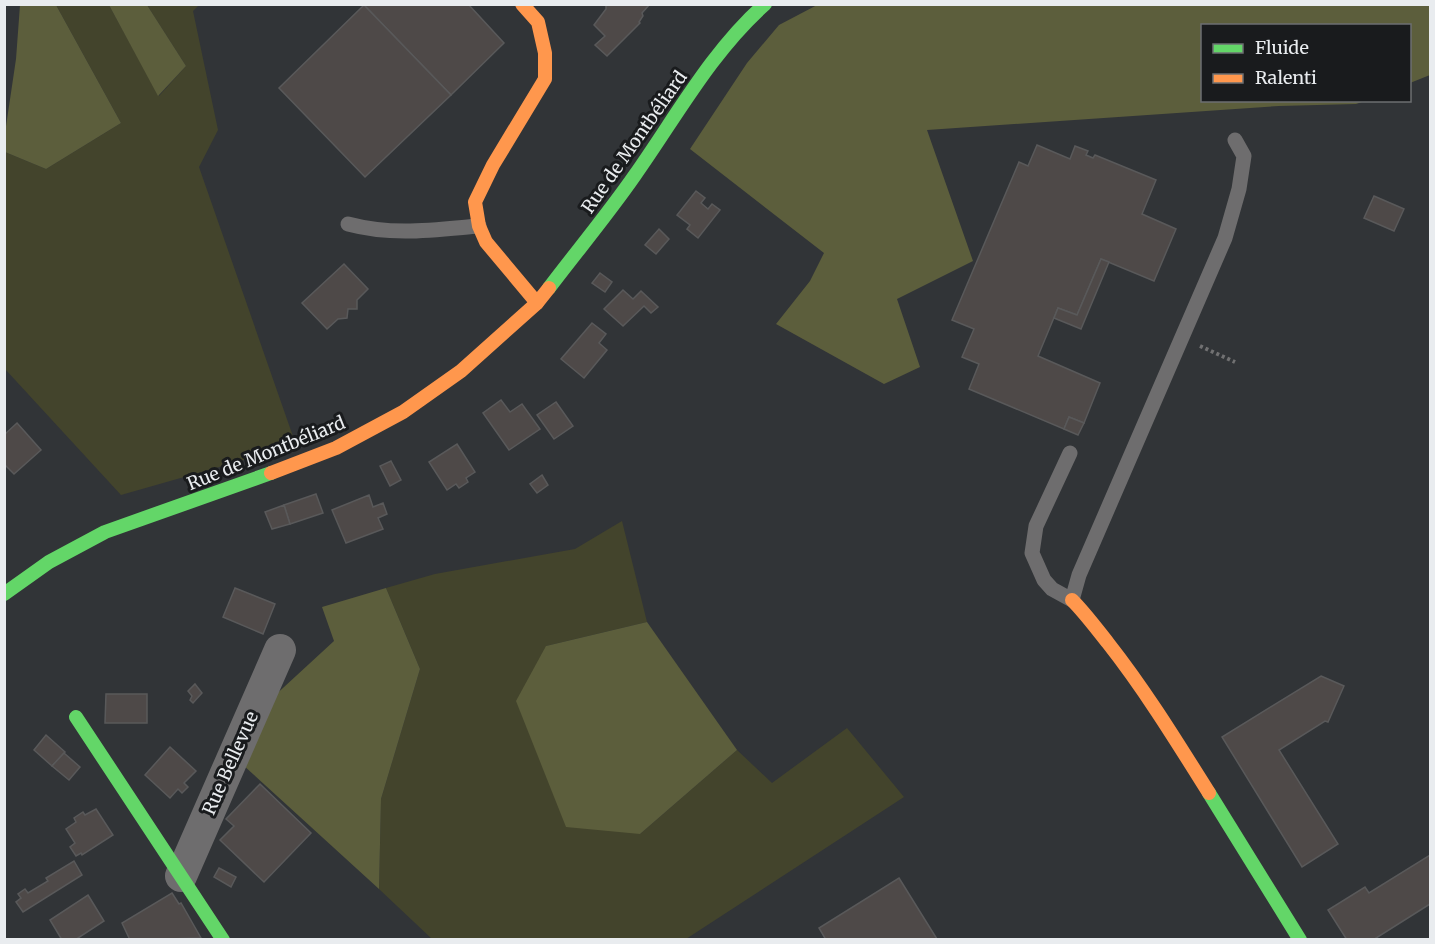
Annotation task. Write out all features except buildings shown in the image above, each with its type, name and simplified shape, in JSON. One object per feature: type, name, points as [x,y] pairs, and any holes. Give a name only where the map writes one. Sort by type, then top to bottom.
[{"type":"street","points":[[522,4],[538,22],[545,53],[545,79],[493,165],[475,202],[478,226],[486,242],[537,303]]},
{"type":"street","name":"Rue de Montbéliard","points":[[4,594],[49,562],[105,532],[260,478],[336,448],[403,412],[461,371],[537,303],[634,177],[716,56],[765,4]]},
{"type":"street","points":[[1072,600],[1120,658],[1163,720],[1300,939]]},
{"type":"street","name":"Rue Bellevue","points":[[181,876],[280,650]]},
{"type":"street","points":[[76,717],[223,939]]},
{"type":"lane","points":[[1070,453],[1036,526],[1032,553],[1044,580],[1052,589],[1072,600],[1079,575],[1225,238],[1239,189],[1244,156],[1235,140]]},
{"type":"lane","points":[[348,224],[411,232],[478,226]]},
{"type":"path","points":[[1182,338],[1234,362]]},
{"type":"green space","points":[[819,4],[1430,5],[1430,75],[1411,83],[1411,24],[1201,24],[1201,102],[1362,102],[927,130],[973,261],[897,299],[920,367],[884,384],[776,324],[810,281],[824,253],[690,149],[747,63],[779,25]]},
{"type":"green space","points":[[20,5],[56,5],[121,123],[46,169],[5,152],[5,133],[16,59]]},
{"type":"green space","points":[[56,5],[109,5],[159,96],[186,66],[147,5],[199,5],[193,11],[218,130],[199,167],[296,445],[121,495],[5,369],[5,152],[46,169],[121,123]]},
{"type":"green space","points":[[109,5],[147,5],[186,66],[158,96]]},
{"type":"green space","points":[[622,521],[647,622],[546,646],[640,834],[737,750],[772,783],[847,728],[904,797],[686,939],[432,939],[379,889],[381,799],[420,669],[386,588],[435,574],[575,549]]},
{"type":"green space","points":[[386,588],[420,669],[381,799],[379,889],[243,765],[271,699],[334,641],[322,607]]},
{"type":"green space","points":[[647,622],[737,750],[640,834],[566,827],[516,701],[546,646]]},
{"type":"traffic: fast","points":[[549,288],[625,190],[711,64],[765,4]]},
{"type":"traffic: fast","points":[[4,594],[49,562],[105,532],[271,473]]},
{"type":"traffic: fast","points":[[76,717],[223,940]]},
{"type":"traffic: fast","points":[[1209,793],[1300,940]]},
{"type":"traffic: slow","points":[[522,4],[538,22],[545,53],[545,79],[493,165],[475,202],[479,226],[486,242],[537,303]]},
{"type":"traffic: slow","points":[[271,473],[336,448],[403,412],[461,371],[537,303],[549,288]]},
{"type":"traffic: slow","points":[[1072,600],[1135,679],[1209,793]]}]
